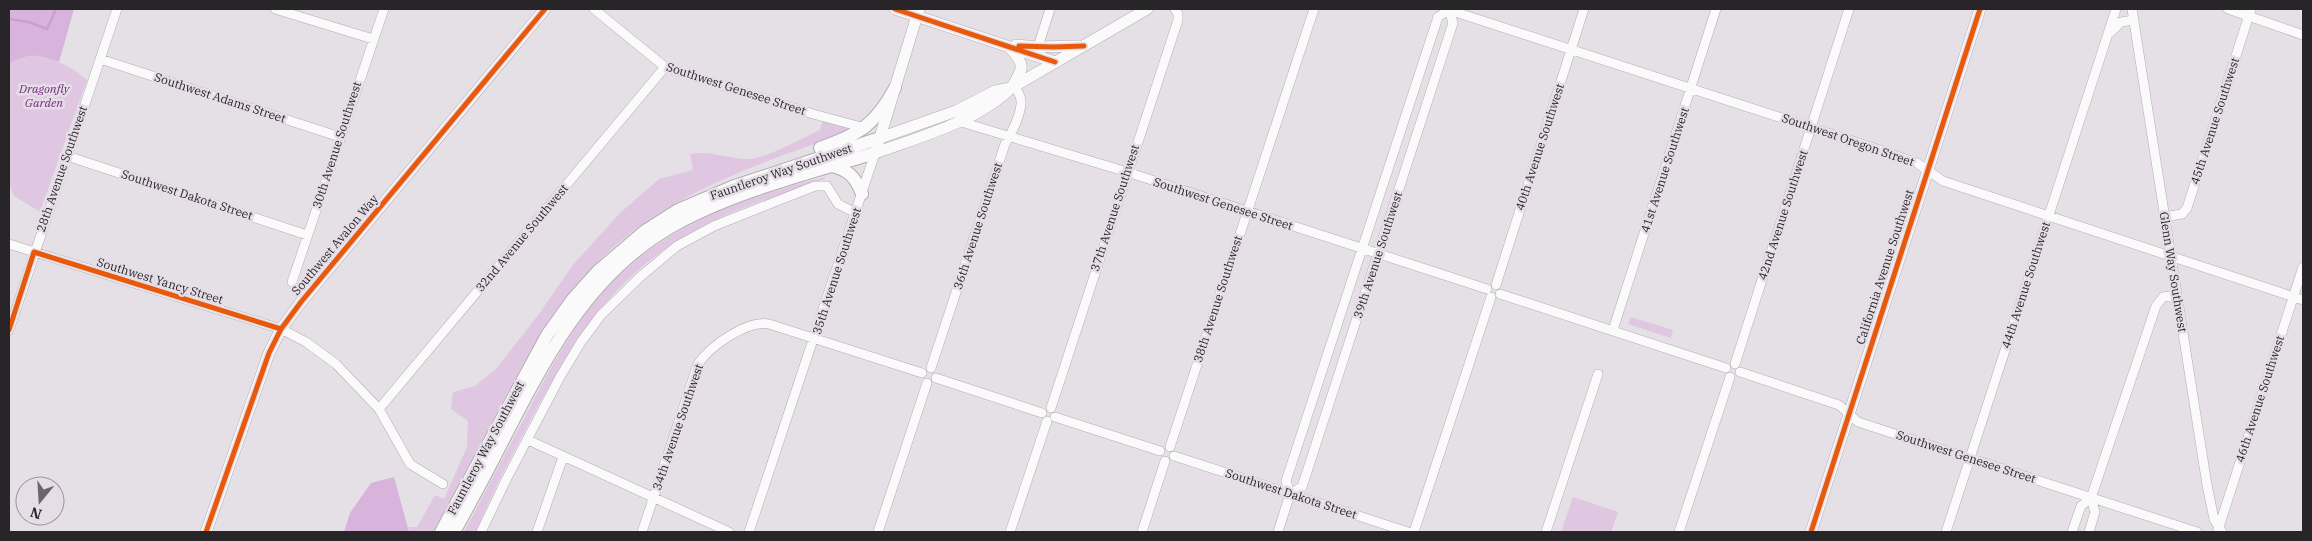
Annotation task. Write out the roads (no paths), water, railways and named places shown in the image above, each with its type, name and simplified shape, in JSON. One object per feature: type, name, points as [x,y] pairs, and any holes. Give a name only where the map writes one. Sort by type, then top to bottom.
[{"type":"highway","points":[[776,171],[806,154],[839,142],[865,128],[883,110],[895,88]]},
{"type":"highway","name":"Fauntleroy Way Southwest","points":[[441,532],[547,335],[572,300],[598,271],[628,244],[670,214],[732,187],[880,138]]},
{"type":"highway","name":"Fauntleroy Way Southwest","points":[[454,532],[554,345],[590,296],[610,275],[646,243],[683,220],[718,204],[875,153]]},
{"type":"highway","points":[[832,166],[844,169],[852,175],[862,194]]},
{"type":"main road","name":"Southwest Avalon Way","points":[[206,532],[269,353],[281,329],[545,9]]},
{"type":"main road","points":[[895,9],[918,12],[1004,46],[1034,51],[1084,46]]},
{"type":"main road","name":"Fauntleroy Way Southwest","points":[[875,153],[958,121],[1000,99],[1013,87],[1147,9]]},
{"type":"main road","name":"California Avenue Southwest","points":[[1811,532],[1980,9]]},
{"type":"main road","name":"35th Avenue Southwest","points":[[875,153],[918,12]]},
{"type":"main road","points":[[1004,46],[1021,61],[1022,66],[1013,87]]},
{"type":"main road","points":[[1034,51],[1055,62]]},
{"type":"main road","name":"Fauntleroy Way Southwest","points":[[880,138],[956,110],[995,91],[1013,87]]},
{"type":"street","name":"28th Avenue Southwest","points":[[9,330],[117,9]]},
{"type":"street","points":[[276,9],[373,39]]},
{"type":"street","name":"30th Avenue Southwest","points":[[292,282],[384,9]]},
{"type":"street","name":"Southwest Genesee Street","points":[[594,9],[665,67],[813,114],[865,128]]},
{"type":"street","points":[[1034,51],[1050,9]]},
{"type":"street","name":"37th Avenue Southwest","points":[[1010,532],[1178,20],[1178,14],[1175,9]]},
{"type":"street","name":"38th Avenue Southwest","points":[[1170,447],[1314,9]]},
{"type":"street","name":"Southwest Oregon Street","points":[[1448,9],[1917,163],[1943,181],[2303,300]]},
{"type":"street","name":"39th Avenue Southwest","points":[[1278,532],[1290,494],[1286,481],[1438,17],[1448,9],[1453,23],[1378,254],[1302,487],[1290,494]]},
{"type":"street","name":"40th Avenue Southwest","points":[[1493,294],[1491,285],[1496,284],[1584,9]]},
{"type":"street","name":"41st Avenue Southwest","points":[[1613,330],[1716,9]]},
{"type":"street","name":"42nd Avenue Southwest","points":[[1730,366],[1849,9]]},
{"type":"street","name":"44th Avenue Southwest","points":[[1946,532],[2116,9]]},
{"type":"street","name":"Glenn Way Southwest","points":[[2132,9],[2208,490],[2219,531]]},
{"type":"street","points":[[2228,9],[2250,12],[2303,34]]},
{"type":"street","name":"45th Avenue Southwest","points":[[2164,217],[2182,214],[2188,208],[2250,12]]},
{"type":"street","name":"44th Avenue Southwest","points":[[2106,38],[2118,23],[2134,20]]},
{"type":"street","name":"Southwest Adams Street","points":[[100,59],[340,136]]},
{"type":"street","name":"32nd Avenue Southwest","points":[[378,409],[665,67]]},
{"type":"street","name":"36th Avenue Southwest","points":[[932,368],[1005,144],[1010,136],[1022,102],[1013,87]]},
{"type":"street","name":"Southwest Genesee Street","points":[[958,121],[1127,172],[1378,254],[1493,294],[1730,366]]},
{"type":"street","name":"35th Avenue Southwest","points":[[749,532],[815,339],[875,153]]},
{"type":"street","name":"Southwest Dakota Street","points":[[67,156],[308,235]]},
{"type":"street","name":"Fauntleroy Way Southwest","points":[[481,532],[560,377],[581,342],[601,315],[640,277],[677,246],[714,226],[815,186],[827,186],[838,204],[856,213]]},
{"type":"street","name":"Southwest Yancy Street","points":[[9,244],[281,329],[306,342],[336,364],[378,409],[410,464],[443,484]]},
{"type":"street","name":"46th Avenue Southwest","points":[[2219,531],[2303,267]]},
{"type":"street","points":[[1414,532],[1493,294]]},
{"type":"street","points":[[2072,532],[2081,506],[2091,498],[2156,306],[2163,297],[2176,295]]},
{"type":"street","name":"34th Avenue Southwest","points":[[642,532],[698,364],[714,346],[759,322],[815,339]]},
{"type":"street","points":[[815,339],[922,373]]},
{"type":"street","points":[[1730,366],[1740,367],[1740,372],[1736,377],[1730,377],[1726,372],[1730,366]]},
{"type":"street","points":[[922,373],[927,368],[932,368],[936,372],[936,378],[933,382],[927,383]]},
{"type":"street","name":"Southwest Genesee Street","points":[[1740,372],[1839,405],[1858,422],[2197,532]]},
{"type":"street","points":[[922,373],[922,378],[927,383]]},
{"type":"street","points":[[1546,532],[1598,374]]},
{"type":"street","points":[[1679,532],[1730,377]]},
{"type":"street","points":[[936,378],[1160,451]]},
{"type":"street","points":[[878,532],[927,383]]},
{"type":"street","points":[[528,440],[729,532]]},
{"type":"street","points":[[1160,451],[1164,447],[1170,447],[1173,450],[1174,456],[1171,460],[1165,461]]},
{"type":"street","points":[[1160,451],[1161,457],[1165,461]]},
{"type":"street","name":"Southwest Dakota Street","points":[[1174,456],[1408,532]]},
{"type":"street","points":[[537,532],[563,457]]},
{"type":"street","points":[[1142,532],[1165,461]]},
{"type":"street","points":[[2088,532],[2096,512],[2091,498]]},
{"type":"waterway","points":[[9,19],[29,22],[47,29],[56,9]]},
{"type":"park label","name":"Dragonfly Garden","points":[[44,96]]}]
